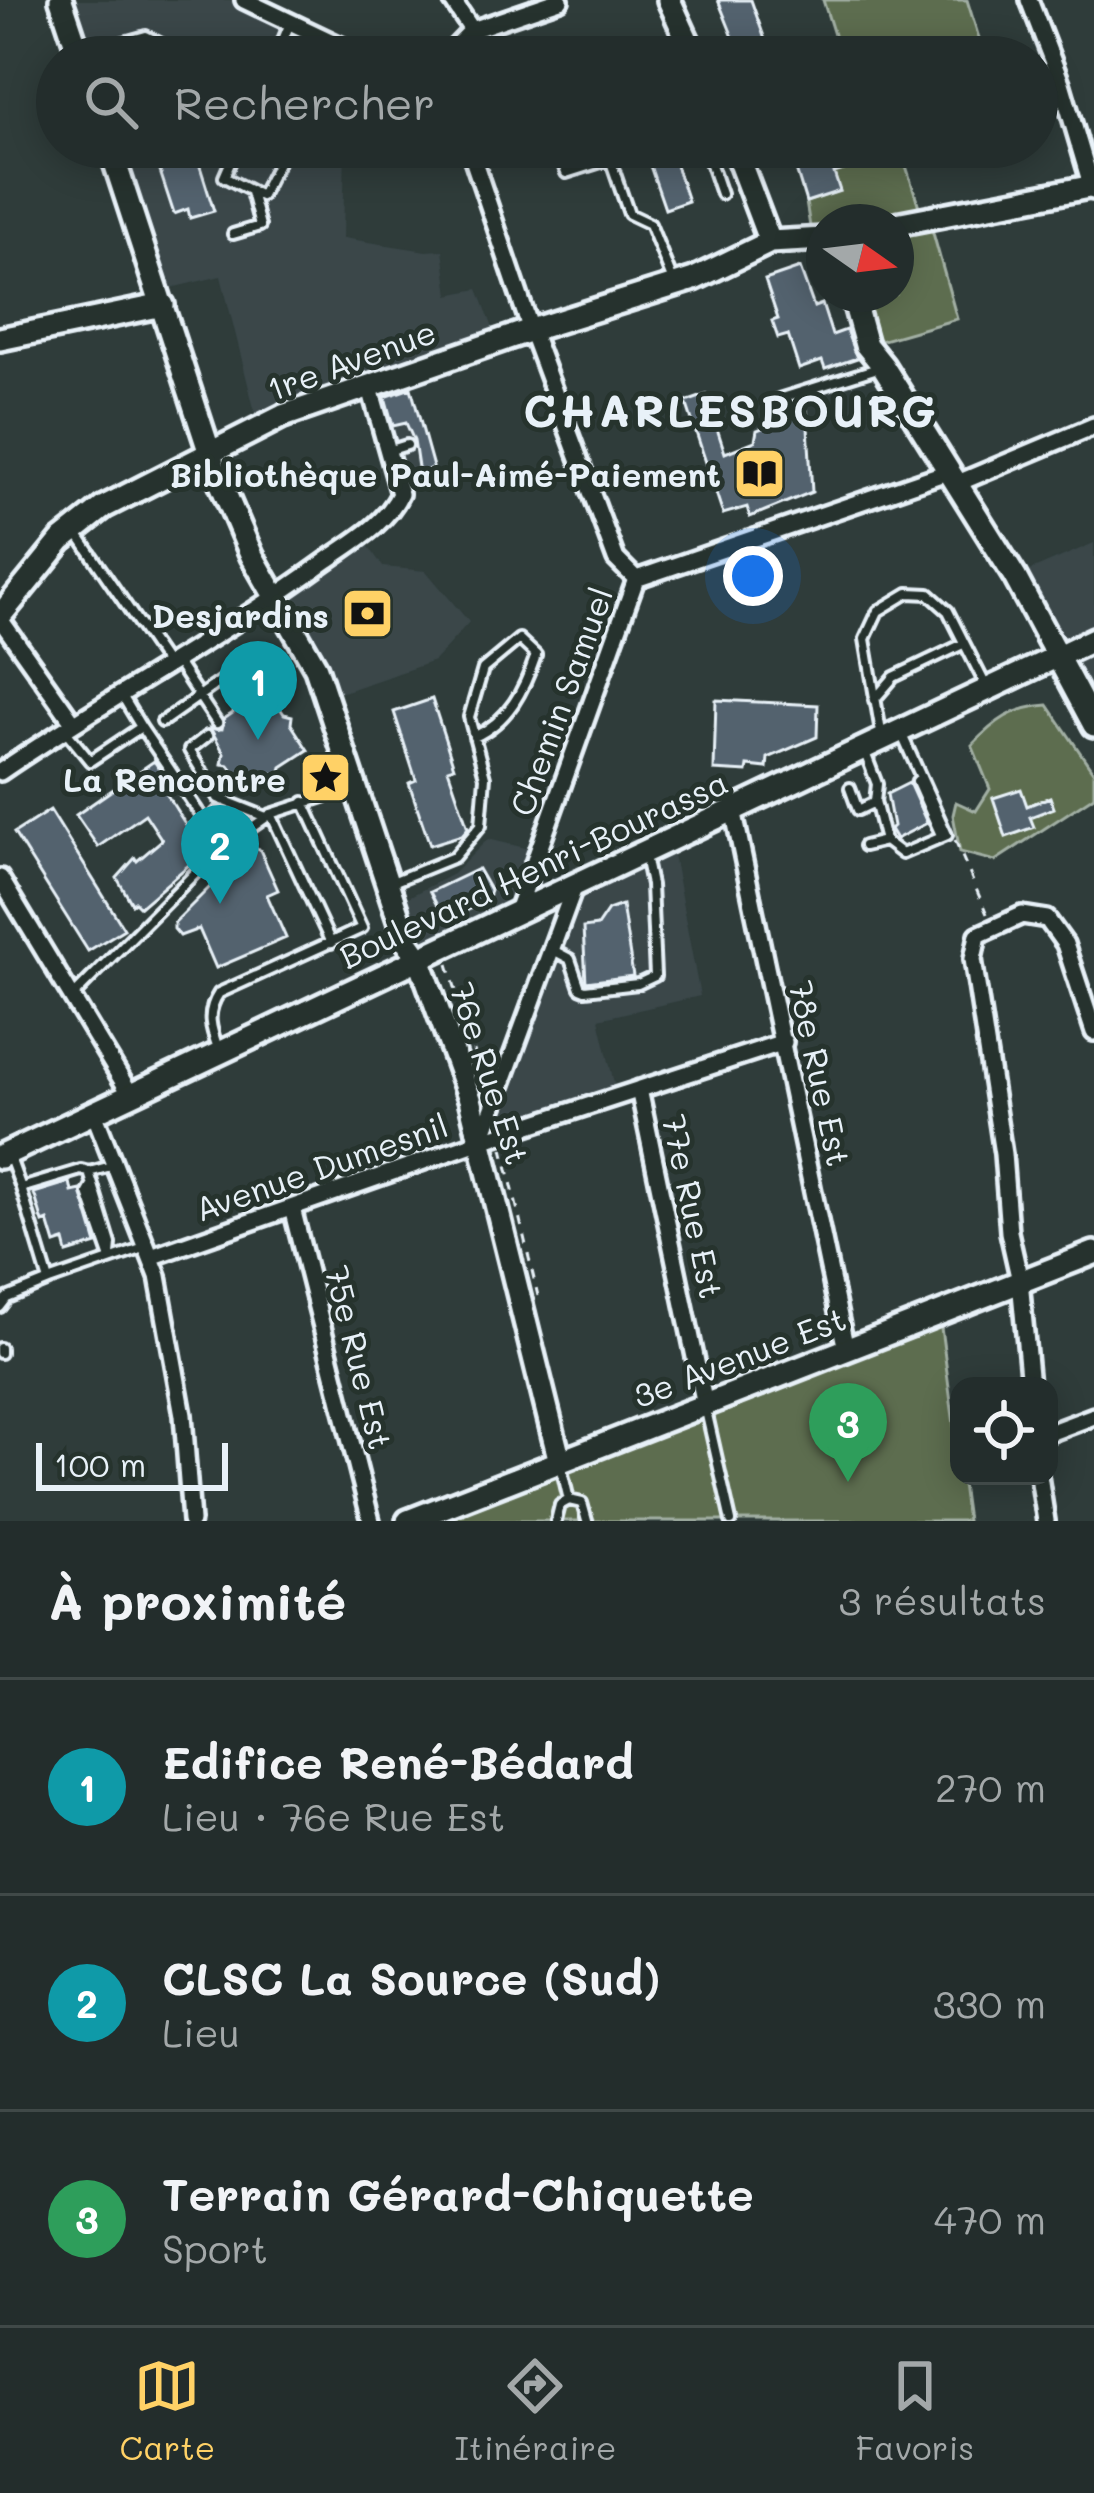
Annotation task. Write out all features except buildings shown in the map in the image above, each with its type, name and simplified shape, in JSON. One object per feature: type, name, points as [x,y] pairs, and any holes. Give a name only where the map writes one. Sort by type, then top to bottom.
[{"type":"street","points":[[62,0],[74,36]]},
{"type":"street","points":[[244,0],[320,36]]},
{"type":"street","points":[[452,0],[472,30]]},
{"type":"street","points":[[466,36],[560,0]]},
{"type":"street","points":[[669,0],[685,36]]},
{"type":"street","points":[[1029,0],[1043,36]]},
{"type":"street","points":[[914,221],[1093,188],[1058,75]]},
{"type":"street","name":"76e Rue Est","points":[[117,168],[210,453],[252,556],[316,668],[406,940],[419,958],[470,1099],[560,1462]]},
{"type":"street","points":[[476,168],[616,560],[636,579],[954,477],[1094,426]]},
{"type":"street","points":[[742,168],[770,242],[806,240]]},
{"type":"street","name":"1re Avenue","points":[[0,617],[61,542],[104,507],[283,416],[674,286],[770,242]]},
{"type":"street","points":[[0,339],[163,305]]},
{"type":"street","points":[[857,312],[866,345],[1015,578],[1094,725]]},
{"type":"street","points":[[0,772],[276,597],[387,518],[400,494],[370,388]]},
{"type":"street","name":"Chemin Samuel","points":[[517,911],[636,579]]},
{"type":"street","points":[[0,617],[68,725]]},
{"type":"street","name":"Boulevard Henri-Bourassa","points":[[4,1155],[1094,639]]},
{"type":"street","name":"78e Rue Est","points":[[734,809],[846,1350]]},
{"type":"street","points":[[481,1141],[575,884]]},
{"type":"street","points":[[2,888],[131,1095]]},
{"type":"street","points":[[1029,1377],[1020,1282],[1009,1232],[1004,1154],[973,958],[978,935],[1022,915],[1047,919],[1064,944],[1094,1032]]},
{"type":"street","name":"Avenue Dumesnil","points":[[149,1252],[784,1042]]},
{"type":"street","name":"77e Rue Est","points":[[639,1089],[705,1405]]},
{"type":"street","points":[[94,1113],[158,1276],[183,1414],[191,1521]]},
{"type":"street","name":"75e Rue Est","points":[[292,1208],[371,1521]]},
{"type":"street","name":"3e Avenue Est","points":[[408,1521],[1094,1252]]},
{"type":"street","points":[[1058,1430],[1094,1416]]},
{"type":"street","points":[[1040,1485],[1046,1521]]},
{"type":"lane","points":[[284,36],[290,22]]},
{"type":"lane","points":[[228,168],[224,177],[261,196],[275,168]]},
{"type":"lane","points":[[613,168],[629,214],[650,224],[674,286]]},
{"type":"lane","points":[[712,168],[721,194]]},
{"type":"lane","points":[[232,234],[260,226],[251,191]]},
{"type":"lane","points":[[779,399],[883,366]]},
{"type":"lane","points":[[388,451],[407,445]]},
{"type":"lane","points":[[75,531],[217,723]]},
{"type":"lane","points":[[882,740],[921,777],[947,835],[902,854],[885,841],[875,801],[882,740],[865,639],[878,611],[908,592],[929,594],[948,611],[988,689]]},
{"type":"lane","points":[[388,884],[454,857],[481,825],[485,777],[474,737],[469,717],[484,669],[519,639],[536,655],[524,689],[494,728],[474,737]]},
{"type":"lane","points":[[874,700],[894,677],[962,645]]},
{"type":"lane","points":[[162,722],[245,664]]},
{"type":"lane","points":[[120,693],[223,848]]},
{"type":"lane","points":[[68,725],[89,760],[141,727]]},
{"type":"lane","points":[[208,736],[189,750],[218,798],[268,815],[331,943]]},
{"type":"lane","points":[[70,999],[223,848],[268,815],[354,788]]},
{"type":"lane","points":[[850,788],[858,809],[875,801]]},
{"type":"lane","points":[[220,1053],[209,1022],[219,993],[362,928],[304,802]]},
{"type":"lane","points":[[216,813],[235,840]]},
{"type":"lane","points":[[864,846],[885,841]]},
{"type":"lane","points":[[552,949],[570,959],[580,988],[585,990],[638,984],[656,976],[651,885],[644,852]]},
{"type":"lane","points":[[4,1155],[21,1188],[49,1281]]},
{"type":"lane","points":[[21,1188],[115,1165]]},
{"type":"lane","points":[[89,1172],[93,1184],[88,1193],[111,1257]]},
{"type":"lane","points":[[0,1307],[7,1298],[111,1257],[149,1252]]},
{"type":"lane","points":[[705,1405],[731,1521]]},
{"type":"lane","points":[[560,1462],[569,1500]]},
{"type":"lane","points":[[556,1521],[560,1504],[569,1500],[582,1503],[587,1521]]},
{"type":"path","points":[[442,946],[492,1110]]},
{"type":"shaded area","points":[[61,0],[244,0],[320,36],[73,36]]},
{"type":"shaded area","points":[[117,168],[345,168],[343,238],[443,250],[449,295],[478,289],[498,341],[407,375],[435,474],[400,494],[370,388],[259,428],[221,276],[158,291]]},
{"type":"shaded area","points":[[361,535],[383,567],[426,571],[469,622],[434,661],[325,698],[276,597]]},
{"type":"shaded area","points":[[1094,543],[1094,725],[1015,577]]},
{"type":"shaded area","points":[[488,839],[538,851],[517,911],[419,958],[395,904],[453,874]]},
{"type":"shaded area","points":[[670,839],[700,996],[599,1019],[617,1096],[481,1141],[575,884]]},
{"type":"green space","points":[[823,0],[967,0],[978,36],[834,36]]},
{"type":"green space","points":[[847,168],[907,168],[922,216],[928,215],[957,319],[866,345],[857,312],[914,312],[914,204],[806,204],[839,191],[834,173]]},
{"type":"green space","points":[[1048,705],[1094,773],[1094,796],[995,861],[960,852],[953,815],[956,802],[976,811],[990,789],[972,745],[1006,717]]},
{"type":"green space","points":[[939,1313],[950,1395],[950,1485],[962,1485],[967,1521],[408,1521]]},
{"type":"place","name":"Bibliothèque Paul-Aimé-Paiement","points":[[760,473]]},
{"type":"place","name":"Desjardins","points":[[368,614]]},
{"type":"place","name":"Edifice René-Bédard","points":[[258,740]]},
{"type":"place","name":"La Rencontre","points":[[325,778]]},
{"type":"place","name":"CLSC La Source (Sud)","points":[[220,904]]},
{"type":"place","name":"Terrain Gérard-Chiquette","points":[[848,1482]]},
{"type":"district","name":"CHARLESBOURG","points":[[731,409]]}]
